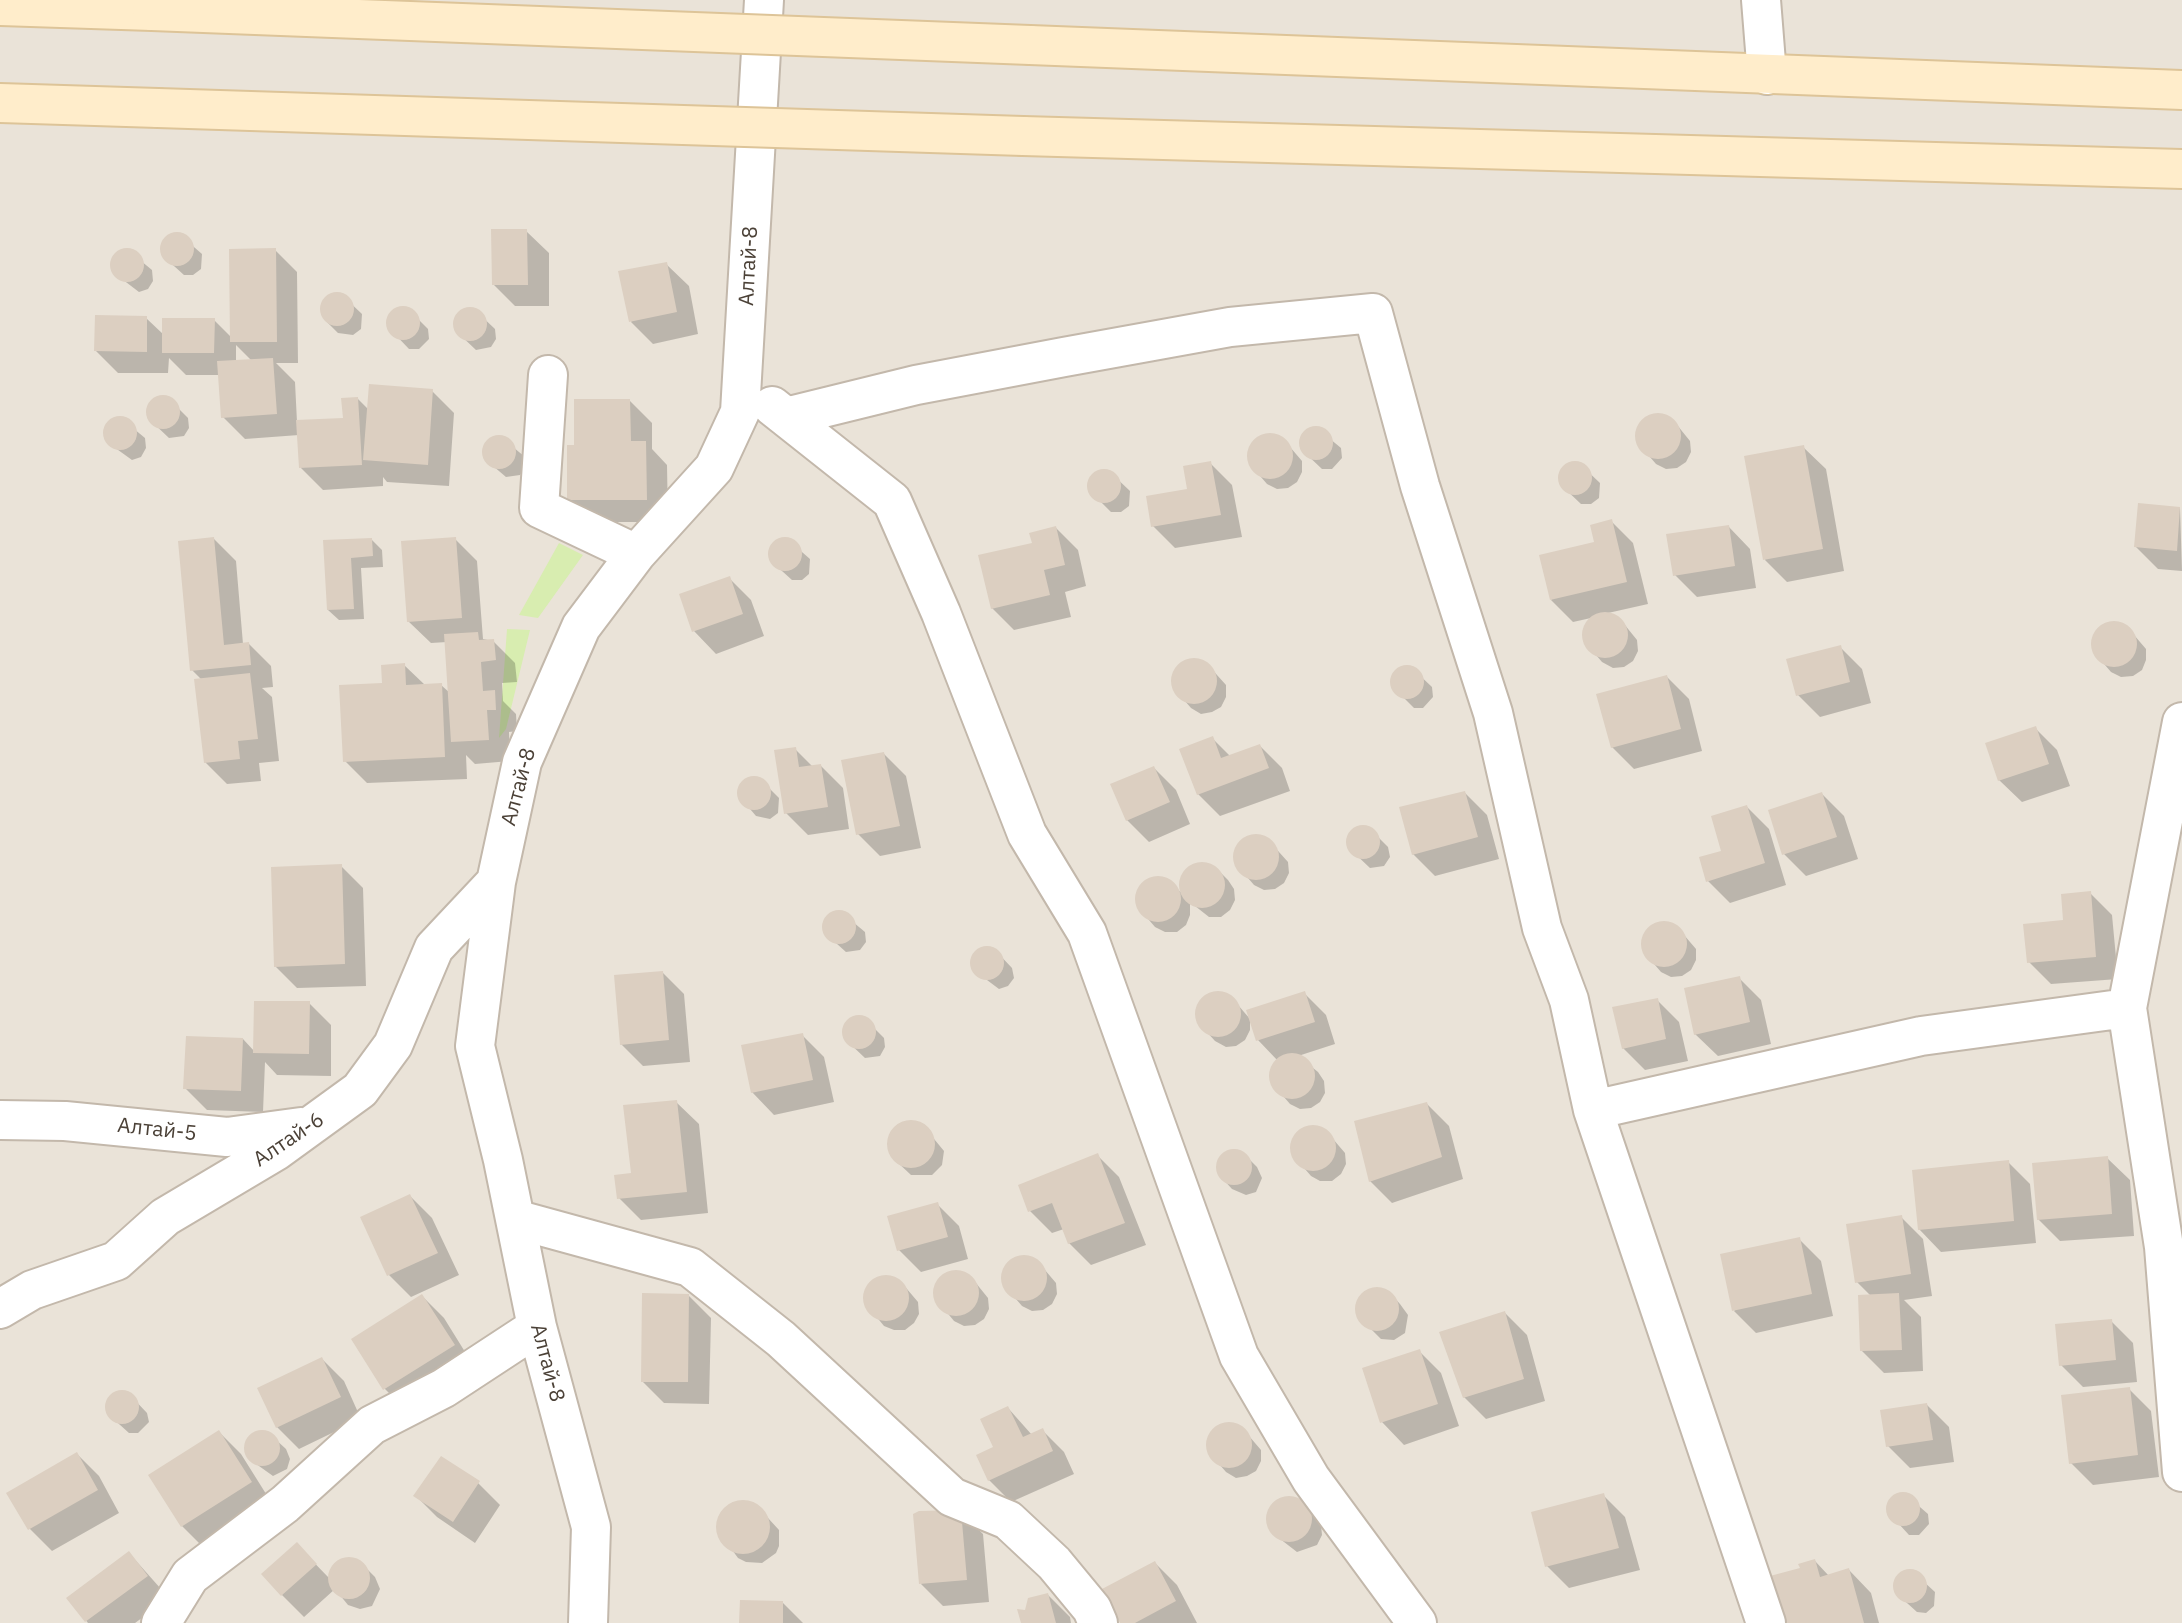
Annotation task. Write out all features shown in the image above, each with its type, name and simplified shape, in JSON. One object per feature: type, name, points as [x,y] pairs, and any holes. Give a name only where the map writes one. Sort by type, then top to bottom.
[{"type":"main road","points":[[0,6],[2182,90]]},
{"type":"main road","points":[[0,103],[2182,169]]},
{"type":"street","name":"Алтай-8","points":[[588,1623],[591,1527],[537,1327],[475,1046],[496,882],[522,762],[581,627],[636,554],[714,468],[740,412],[764,0]]},
{"type":"street","points":[[1761,0],[1768,75]]},
{"type":"street","points":[[786,417],[916,385],[1128,345],[1230,327],[1373,313],[1420,486],[1493,713],[1542,928],[1569,1000],[1593,1110],[1766,1623]]},
{"type":"street","points":[[548,375],[539,508],[636,554]]},
{"type":"street","points":[[742,384],[891,501],[941,613],[1027,834],[1087,933],[1239,1356],[1311,1479],[1417,1623]]},
{"type":"street","points":[[2182,722],[2127,1008],[2173,1250],[2182,1472]]},
{"type":"street","name":"Алтай-6","points":[[0,1309],[32,1290],[117,1261],[165,1217],[313,1126],[360,1090],[393,1045],[434,948],[496,882]]},
{"type":"street","points":[[1593,1110],[1921,1036],[2127,1008]]},
{"type":"street","name":"Алтай-5","points":[[0,1120],[65,1121],[227,1137],[313,1126]]},
{"type":"street","points":[[515,1219],[690,1268],[791,1348],[953,1497],[1008,1520],[1054,1563],[1093,1609],[1098,1623]]},
{"type":"street","points":[[161,1623],[190,1576],[285,1504],[372,1425],[444,1388],[537,1327]]},
{"type":"shaded area","points":[[0,0],[2182,0],[2182,1623],[0,1623]]},
{"type":"green space","points":[[559,543],[583,555],[538,618],[519,615]]},
{"type":"green space","points":[[507,629],[530,630],[506,729],[499,738]]},
{"type":"building","points":[[491,229],[527,229],[528,285],[492,285]]},
{"type":"building","points":[[177,232],[189,237],[194,249],[189,261],[177,266],[165,261],[160,249],[165,237]]},
{"type":"building","points":[[127,248],[139,253],[144,265],[139,277],[127,282],[115,277],[110,265],[115,253]]},
{"type":"building","points":[[276,248],[277,342],[230,342],[229,249]]},
{"type":"building","points":[[667,262],[677,312],[629,322],[618,271]]},
{"type":"building","points":[[337,292],[349,297],[354,309],[349,321],[337,326],[325,321],[320,309],[325,297]]},
{"type":"building","points":[[403,306],[415,311],[420,323],[415,335],[403,340],[391,335],[386,323],[391,311]]},
{"type":"building","points":[[470,307],[482,312],[487,324],[482,336],[470,341],[458,336],[453,324],[458,312]]},
{"type":"building","points":[[95,315],[147,316],[147,352],[94,351]]},
{"type":"building","points":[[162,318],[215,318],[214,353],[162,353]]},
{"type":"building","points":[[273,358],[277,414],[221,418],[217,361]]},
{"type":"building","points":[[369,384],[433,389],[428,465],[363,460]]},
{"type":"building","points":[[163,395],[175,400],[180,412],[175,424],[163,429],[151,424],[146,412],[151,400]]},
{"type":"building","points":[[358,397],[362,465],[299,468],[296,420],[343,418],[341,398]]},
{"type":"building","points":[[574,399],[630,399],[631,441],[646,441],[647,500],[567,500],[567,445],[574,445]]},
{"type":"building","points":[[1658,413],[1674,420],[1681,436],[1674,452],[1658,459],[1642,452],[1635,436],[1642,420]]},
{"type":"building","points":[[120,416],[132,421],[137,433],[132,445],[120,450],[108,445],[103,433],[108,421]]},
{"type":"building","points":[[1316,426],[1328,431],[1333,443],[1328,455],[1316,460],[1304,455],[1299,443],[1304,431]]},
{"type":"building","points":[[1270,433],[1286,440],[1293,456],[1286,472],[1270,479],[1254,472],[1247,456],[1254,440]]},
{"type":"building","points":[[499,435],[511,440],[516,452],[511,464],[499,469],[487,464],[482,452],[487,440]]},
{"type":"building","points":[[1804,445],[1823,549],[1763,560],[1744,456]]},
{"type":"building","points":[[1211,461],[1221,515],[1151,527],[1146,496],[1187,489],[1183,466]]},
{"type":"building","points":[[1575,461],[1587,466],[1592,478],[1587,490],[1575,495],[1563,490],[1558,478],[1563,466]]},
{"type":"building","points":[[1104,469],[1116,474],[1121,486],[1116,498],[1104,503],[1092,498],[1087,486],[1092,474]]},
{"type":"building","points":[[2138,503],[2180,507],[2177,551],[2134,547]]},
{"type":"building","points":[[1612,519],[1627,582],[1550,600],[1539,555],[1594,542],[1590,525]]},
{"type":"building","points":[[1729,525],[1735,566],[1673,576],[1666,534]]},
{"type":"building","points":[[1056,526],[1065,565],[1044,570],[1050,595],[991,609],[978,555],[1032,543],[1029,533]]},
{"type":"building","points":[[214,537],[224,645],[249,642],[251,665],[190,671],[178,541]]},
{"type":"building","points":[[456,537],[462,618],[407,622],[401,541]]},
{"type":"building","points":[[785,537],[797,542],[802,554],[797,566],[785,571],[773,566],[768,554],[773,542]]},
{"type":"building","points":[[372,538],[373,556],[351,558],[354,609],[327,610],[323,540]]},
{"type":"building","points":[[730,576],[743,614],[692,632],[679,594]]},
{"type":"building","points":[[1605,612],[1621,619],[1628,635],[1621,651],[1605,658],[1589,651],[1582,635],[1589,619]]},
{"type":"building","points":[[2114,621],[2130,628],[2137,644],[2130,660],[2114,667],[2098,660],[2091,644],[2098,628]]},
{"type":"building","points":[[478,632],[479,640],[494,639],[496,660],[481,662],[483,691],[495,690],[496,710],[487,710],[489,740],[451,742],[444,634]]},
{"type":"building","points":[[1841,645],[1850,682],[1796,696],[1786,659]]},
{"type":"building","points":[[1194,658],[1210,665],[1217,681],[1210,697],[1194,704],[1178,697],[1171,681],[1178,665]]},
{"type":"building","points":[[405,663],[406,685],[442,683],[445,757],[343,762],[339,685],[382,683],[381,665]]},
{"type":"building","points":[[1407,665],[1419,670],[1424,682],[1419,694],[1407,699],[1395,694],[1390,682],[1395,670]]},
{"type":"building","points":[[250,673],[258,739],[238,741],[240,759],[204,763],[194,679]]},
{"type":"building","points":[[1667,675],[1681,729],[1611,748],[1596,694]]},
{"type":"building","points":[[2036,726],[2049,764],[1998,781],[1985,743]]},
{"type":"building","points":[[1213,736],[1221,758],[1260,744],[1269,768],[1197,795],[1179,749]]},
{"type":"building","points":[[796,747],[799,767],[821,764],[828,807],[784,814],[774,750]]},
{"type":"building","points":[[884,752],[900,826],[856,835],[841,760]]},
{"type":"building","points":[[1154,766],[1170,802],[1126,821],[1110,784]]},
{"type":"building","points":[[754,776],[766,781],[771,793],[766,805],[754,810],[742,805],[737,793],[742,781]]},
{"type":"building","points":[[1465,791],[1478,837],[1412,855],[1399,807]]},
{"type":"building","points":[[1822,792],[1837,837],[1782,855],[1768,810]]},
{"type":"building","points":[[1747,805],[1765,863],[1706,882],[1699,857],[1721,851],[1711,816]]},
{"type":"building","points":[[1363,825],[1375,830],[1380,842],[1375,854],[1363,859],[1351,854],[1346,842],[1351,830]]},
{"type":"building","points":[[1256,834],[1272,841],[1279,857],[1272,873],[1256,880],[1240,873],[1233,857],[1240,841]]},
{"type":"building","points":[[1202,862],[1218,869],[1225,885],[1218,901],[1202,908],[1186,901],[1179,885],[1186,869]]},
{"type":"building","points":[[342,864],[345,964],[274,967],[271,867]]},
{"type":"building","points":[[1158,876],[1174,883],[1181,899],[1174,915],[1158,922],[1142,915],[1135,899],[1142,883]]},
{"type":"building","points":[[2091,891],[2096,957],[2027,963],[2023,924],[2063,920],[2061,894]]},
{"type":"building","points":[[839,910],[851,915],[856,927],[851,939],[839,944],[827,939],[822,927],[827,915]]},
{"type":"building","points":[[1664,921],[1680,928],[1687,944],[1680,960],[1664,967],[1648,960],[1641,944],[1648,928]]},
{"type":"building","points":[[987,946],[999,951],[1004,963],[999,975],[987,980],[975,975],[970,963],[975,951]]},
{"type":"building","points":[[663,971],[669,1040],[620,1045],[614,975]]},
{"type":"building","points":[[1740,976],[1750,1022],[1694,1035],[1684,988]]},
{"type":"building","points":[[1218,991],[1234,998],[1241,1014],[1234,1030],[1218,1037],[1202,1030],[1195,1014],[1202,998]]},
{"type":"building","points":[[1305,991],[1315,1022],[1256,1041],[1246,1010]]},
{"type":"building","points":[[1658,998],[1666,1039],[1622,1049],[1612,1007]]},
{"type":"building","points":[[254,1001],[310,1001],[309,1054],[253,1053]]},
{"type":"building","points":[[859,1015],[871,1020],[876,1032],[871,1044],[859,1049],[847,1044],[842,1032],[847,1020]]},
{"type":"building","points":[[803,1033],[813,1080],[751,1093],[741,1045]]},
{"type":"building","points":[[186,1036],[243,1038],[241,1091],[183,1089]]},
{"type":"building","points":[[1292,1053],[1308,1060],[1315,1076],[1308,1092],[1292,1099],[1276,1092],[1269,1076],[1276,1060]]},
{"type":"building","points":[[677,1100],[687,1192],[617,1199],[614,1175],[631,1173],[623,1105]]},
{"type":"building","points":[[1427,1102],[1442,1157],[1369,1182],[1354,1121]]},
{"type":"building","points":[[911,1120],[928,1127],[935,1144],[928,1161],[911,1168],[894,1161],[887,1144],[894,1127]]},
{"type":"building","points":[[1313,1125],[1329,1132],[1336,1148],[1329,1164],[1313,1171],[1297,1164],[1290,1148],[1297,1132]]},
{"type":"building","points":[[1234,1149],[1247,1154],[1252,1167],[1247,1180],[1234,1185],[1221,1180],[1216,1167],[1221,1154]]},
{"type":"building","points":[[1098,1153],[1125,1223],[1068,1244],[1052,1203],[1028,1212],[1018,1185]]},
{"type":"building","points":[[2108,1156],[2112,1214],[2037,1220],[2032,1163]]},
{"type":"building","points":[[2009,1160],[2014,1221],[1918,1230],[1912,1170]]},
{"type":"building","points":[[410,1194],[438,1253],[387,1276],[360,1217]]},
{"type":"building","points":[[938,1202],[948,1237],[897,1251],[887,1216]]},
{"type":"building","points":[[1902,1215],[1911,1274],[1855,1283],[1846,1224]]},
{"type":"building","points":[[1800,1237],[1812,1294],[1732,1311],[1720,1254]]},
{"type":"building","points":[[1024,1255],[1040,1262],[1047,1278],[1040,1294],[1024,1301],[1008,1294],[1001,1278],[1008,1262]]},
{"type":"building","points":[[956,1270],[972,1277],[979,1293],[972,1309],[956,1316],[940,1309],[933,1293],[940,1277]]},
{"type":"building","points":[[886,1275],[902,1282],[909,1298],[902,1314],[886,1321],[870,1314],[863,1298],[870,1282]]},
{"type":"building","points":[[1377,1287],[1392,1294],[1399,1309],[1392,1324],[1377,1331],[1362,1324],[1355,1309],[1362,1294]]},
{"type":"building","points":[[642,1293],[689,1294],[688,1382],[641,1382]]},
{"type":"building","points":[[1899,1293],[1902,1350],[1860,1351],[1858,1295]]},
{"type":"building","points":[[422,1294],[455,1345],[383,1390],[351,1339]]},
{"type":"building","points":[[1505,1311],[1524,1379],[1463,1398],[1439,1332]]},
{"type":"building","points":[[2112,1319],[2116,1360],[2059,1366],[2055,1324]]},
{"type":"building","points":[[1420,1349],[1438,1404],[1380,1423],[1362,1368]]},
{"type":"building","points":[[322,1357],[341,1397],[276,1428],[257,1388]]},
{"type":"building","points":[[2130,1387],[2138,1455],[2069,1464],[2061,1395]]},
{"type":"building","points":[[122,1390],[134,1395],[139,1407],[134,1419],[122,1424],[110,1419],[105,1407],[110,1395]]},
{"type":"building","points":[[1927,1403],[1933,1440],[1886,1447],[1880,1410]]},
{"type":"building","points":[[1008,1406],[1023,1437],[1043,1428],[1053,1451],[988,1481],[976,1455],[993,1447],[980,1419]]},
{"type":"building","points":[[1229,1422],[1245,1429],[1252,1445],[1245,1461],[1229,1468],[1213,1461],[1206,1445],[1213,1429]]},
{"type":"building","points":[[219,1430],[252,1482],[181,1527],[148,1475]]},
{"type":"building","points":[[262,1430],[275,1435],[280,1448],[275,1461],[262,1466],[249,1461],[244,1448],[249,1435]]},
{"type":"building","points":[[77,1452],[98,1490],[28,1530],[6,1493]]},
{"type":"building","points":[[441,1456],[480,1481],[453,1522],[413,1496]]},
{"type":"building","points":[[1903,1492],[1915,1497],[1920,1509],[1915,1521],[1903,1526],[1891,1521],[1886,1509],[1891,1497]]},
{"type":"building","points":[[1604,1493],[1619,1548],[1545,1567],[1531,1512]]},
{"type":"building","points":[[1289,1496],[1305,1503],[1312,1519],[1305,1535],[1289,1542],[1273,1535],[1266,1519],[1273,1503]]},
{"type":"building","points":[[743,1500],[762,1508],[770,1527],[762,1546],[743,1554],[724,1546],[716,1527],[724,1508]]},
{"type":"building","points":[[961,1510],[967,1580],[919,1584],[913,1514],[919,1511]]},
{"type":"building","points":[[297,1542],[317,1564],[281,1596],[261,1574]]},
{"type":"building","points":[[129,1551],[148,1576],[85,1622],[66,1598]]},
{"type":"building","points":[[349,1557],[364,1563],[370,1578],[364,1593],[349,1599],[334,1593],[328,1578],[334,1563]]},
{"type":"building","points":[[1815,1559],[1820,1577],[1849,1568],[1864,1623],[1782,1623],[1770,1576],[1800,1568],[1798,1564]]},
{"type":"building","points":[[1155,1561],[1176,1601],[1135,1623],[1120,1623],[1102,1589]]},
{"type":"building","points":[[1910,1569],[1922,1574],[1927,1586],[1922,1598],[1910,1603],[1898,1598],[1893,1586],[1898,1574]]},
{"type":"building","points":[[1048,1593],[1056,1623],[1021,1623],[1017,1609],[1025,1610],[1028,1598]]},
{"type":"building","points":[[740,1600],[783,1601],[783,1623],[739,1623]]}]
